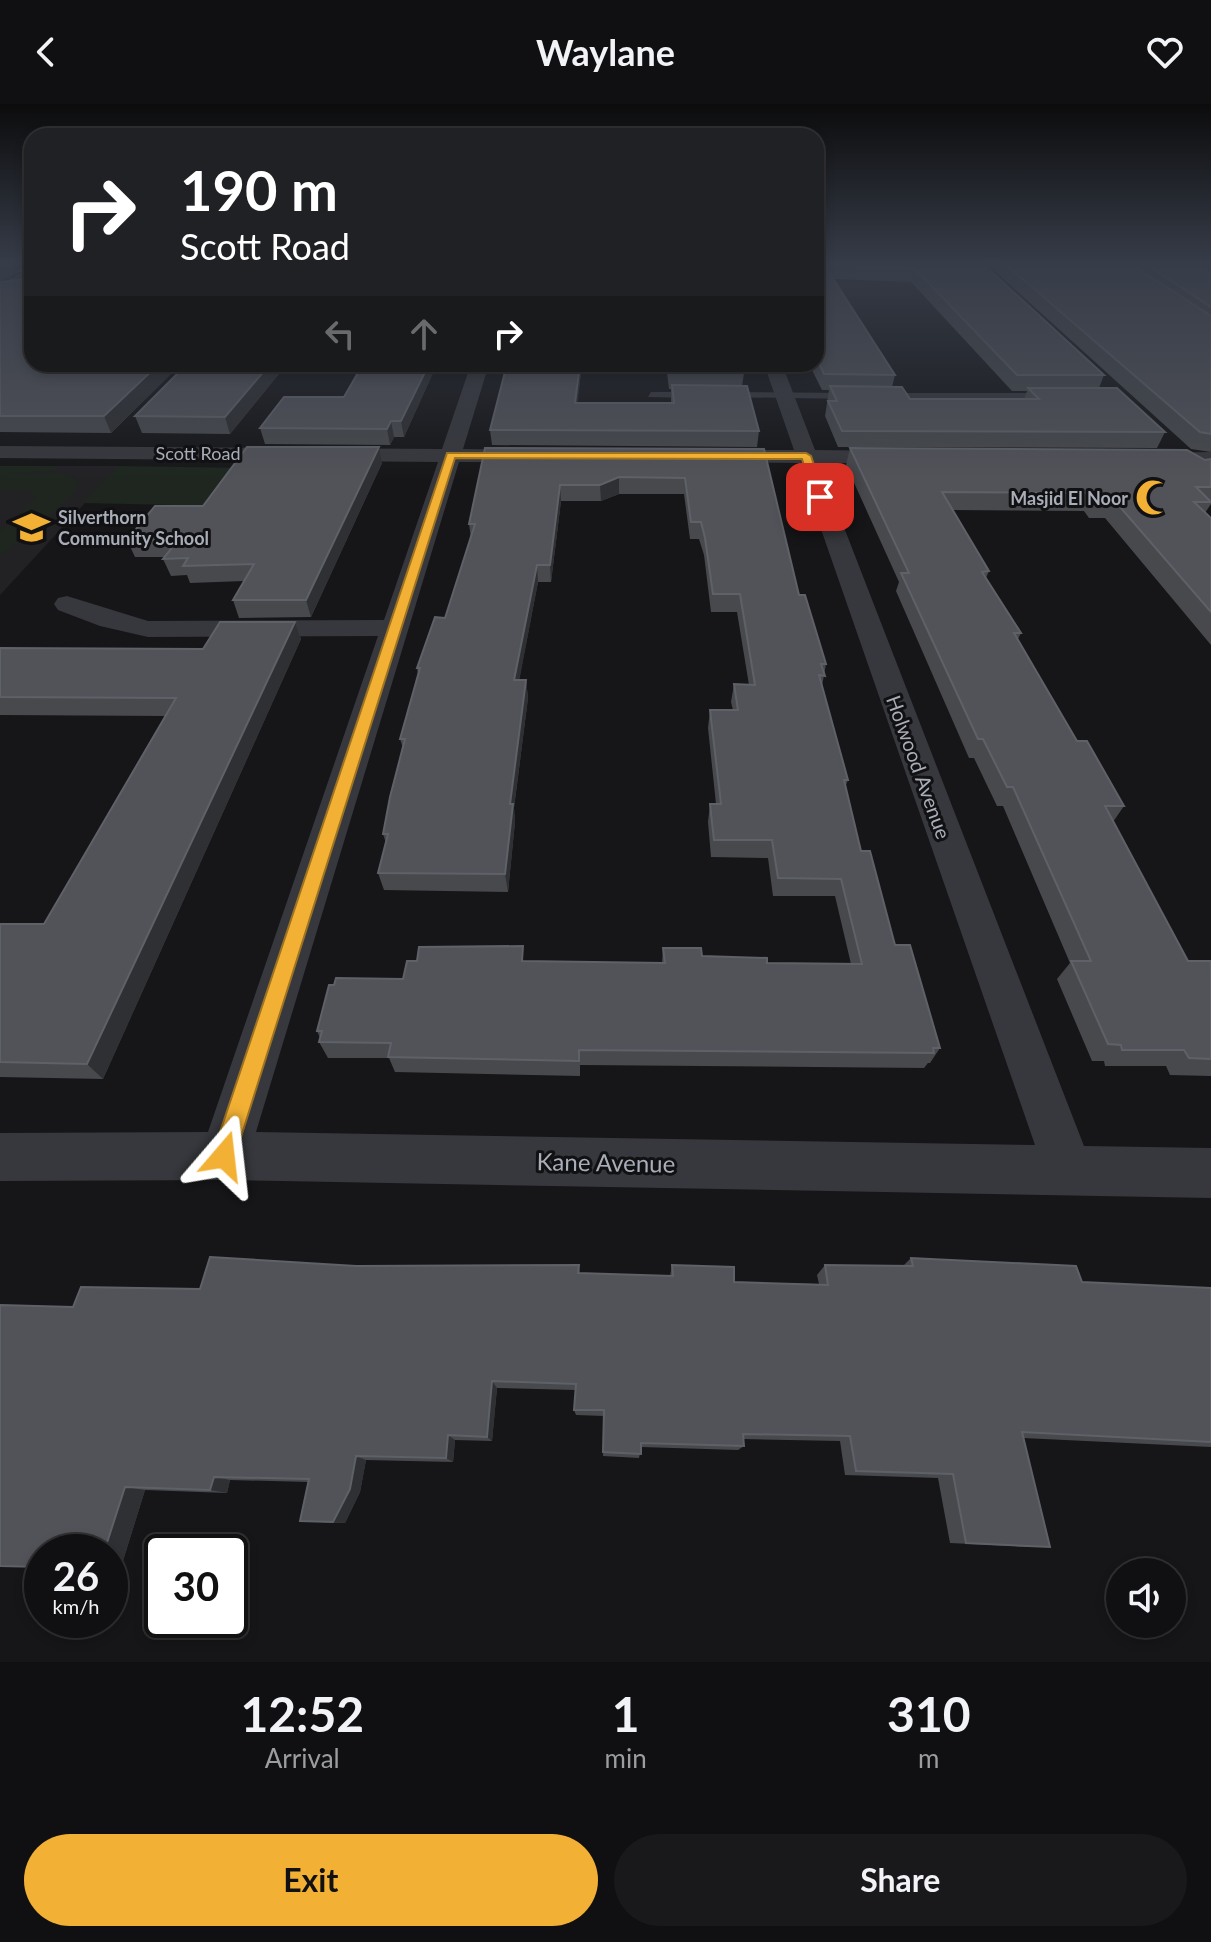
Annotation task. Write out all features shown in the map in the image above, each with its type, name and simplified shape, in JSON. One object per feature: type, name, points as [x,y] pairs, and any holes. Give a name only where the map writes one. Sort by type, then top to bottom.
[{"type":"street","points":[[224,1156],[477,372]]},
{"type":"street","name":"Holwood Avenue","points":[[776,372],[1028,1067],[1069,1169]]},
{"type":"street","points":[[108,452],[132,428]]},
{"type":"street","points":[[1160,436],[1186,459]]},
{"type":"street","name":"Scott Road","points":[[0,452],[552,456]]},
{"type":"street","points":[[691,456],[923,457]]},
{"type":"street","points":[[1121,458],[1186,459],[1207,467]]},
{"type":"street","points":[[67,604],[110,620],[148,629],[394,628]]},
{"type":"street","name":"Kane Avenue","points":[[0,1157],[224,1156],[1211,1173]]},
{"type":"lane","points":[[651,395],[1055,396]]},
{"type":"shaded area","name":"Silverthorn Community School","points":[[0,466],[119,466],[0,595]]},
{"type":"shaded area","points":[[0,466],[57,466],[53,471],[10,473],[64,474],[78,480],[76,489],[38,529],[0,555],[0,533],[36,497],[29,490],[0,490]]},
{"type":"shaded area","points":[[119,466],[247,468],[218,506],[82,503]]},
{"type":"building","points":[[0,336],[24,336],[24,372],[151,372],[104,416],[0,416]]},
{"type":"building","points":[[824,336],[870,336],[895,375],[824,374]]},
{"type":"building","points":[[979,336],[1061,336],[1104,375],[1017,375]]},
{"type":"building","points":[[1088,336],[1211,336],[1211,434],[1200,432]]},
{"type":"building","points":[[179,372],[263,372],[225,417],[135,416]]},
{"type":"building","points":[[358,372],[425,372],[401,421],[391,421],[387,429],[260,428],[284,397],[344,397]]},
{"type":"building","points":[[505,372],[579,372],[575,403],[674,403],[672,385],[747,386],[759,431],[490,430]]},
{"type":"building","points":[[830,386],[902,387],[910,399],[1039,399],[1028,388],[1117,388],[1165,432],[842,431],[828,401],[837,401]]},
{"type":"building","points":[[247,447],[379,447],[306,600],[233,600],[254,564],[183,566],[188,558],[163,559],[178,540],[127,540],[155,506],[203,506]]},
{"type":"building","points":[[485,448],[764,449],[799,595],[805,595],[826,664],[821,664],[825,676],[819,675],[848,780],[844,780],[861,851],[870,851],[895,945],[910,945],[940,1048],[933,1048],[934,1053],[579,1050],[579,1061],[388,1057],[391,1043],[319,1042],[322,1031],[317,1031],[329,985],[334,985],[336,978],[403,979],[407,961],[417,961],[419,947],[523,946],[522,961],[665,963],[663,948],[701,948],[702,956],[767,958],[767,963],[862,964],[841,879],[778,878],[772,840],[714,840],[710,804],[721,804],[710,710],[738,710],[734,684],[755,685],[740,594],[713,594],[705,538],[701,522],[691,522],[685,478],[619,477],[600,485],[560,485],[550,565],[537,565],[514,680],[526,680],[510,804],[513,804],[505,874],[378,873],[388,834],[383,834],[390,797],[405,739],[400,739],[420,668],[417,668],[435,617],[445,618],[475,524],[469,524]]},
{"type":"building","points":[[850,448],[1187,450],[1205,460],[1211,459],[1211,487],[1196,487],[1211,502],[1194,502],[1211,518],[1211,612],[1114,500],[1097,500],[1092,493],[942,492],[989,571],[982,572],[1021,633],[1014,633],[1077,741],[1087,741],[1124,806],[1105,806],[1188,961],[1211,961],[1211,1059],[1189,1058],[1184,1050],[1122,1050],[1121,1045],[1108,1044],[1071,961],[1091,961],[1013,787],[1007,787],[983,739],[978,739],[901,573],[909,573]]},
{"type":"building","points":[[220,622],[295,622],[87,1064],[0,1062],[0,924],[44,924],[176,698],[0,697],[0,648],[203,649]]},
{"type":"building","points":[[210,1257],[356,1266],[579,1265],[578,1273],[673,1276],[672,1265],[734,1267],[734,1282],[828,1285],[825,1265],[913,1266],[911,1258],[1076,1266],[1082,1282],[1211,1288],[1211,1442],[1022,1432],[1050,1547],[966,1543],[953,1474],[856,1471],[850,1436],[743,1434],[744,1446],[641,1443],[641,1454],[603,1452],[604,1410],[574,1410],[576,1384],[492,1381],[487,1437],[448,1435],[446,1458],[356,1456],[350,1489],[333,1522],[300,1521],[309,1479],[214,1477],[210,1490],[125,1487],[110,1534],[24,1534],[24,1567],[0,1566],[0,1305],[73,1307],[81,1287],[200,1289]]},
{"type":"place","name":"Masjid El Noor","points":[[1154,498]]},
{"type":"place","name":"Silverthorn Community School","points":[[32,527]]},
{"type":"route","points":[[224,1156],[451,455],[806,456],[820,497]]}]
